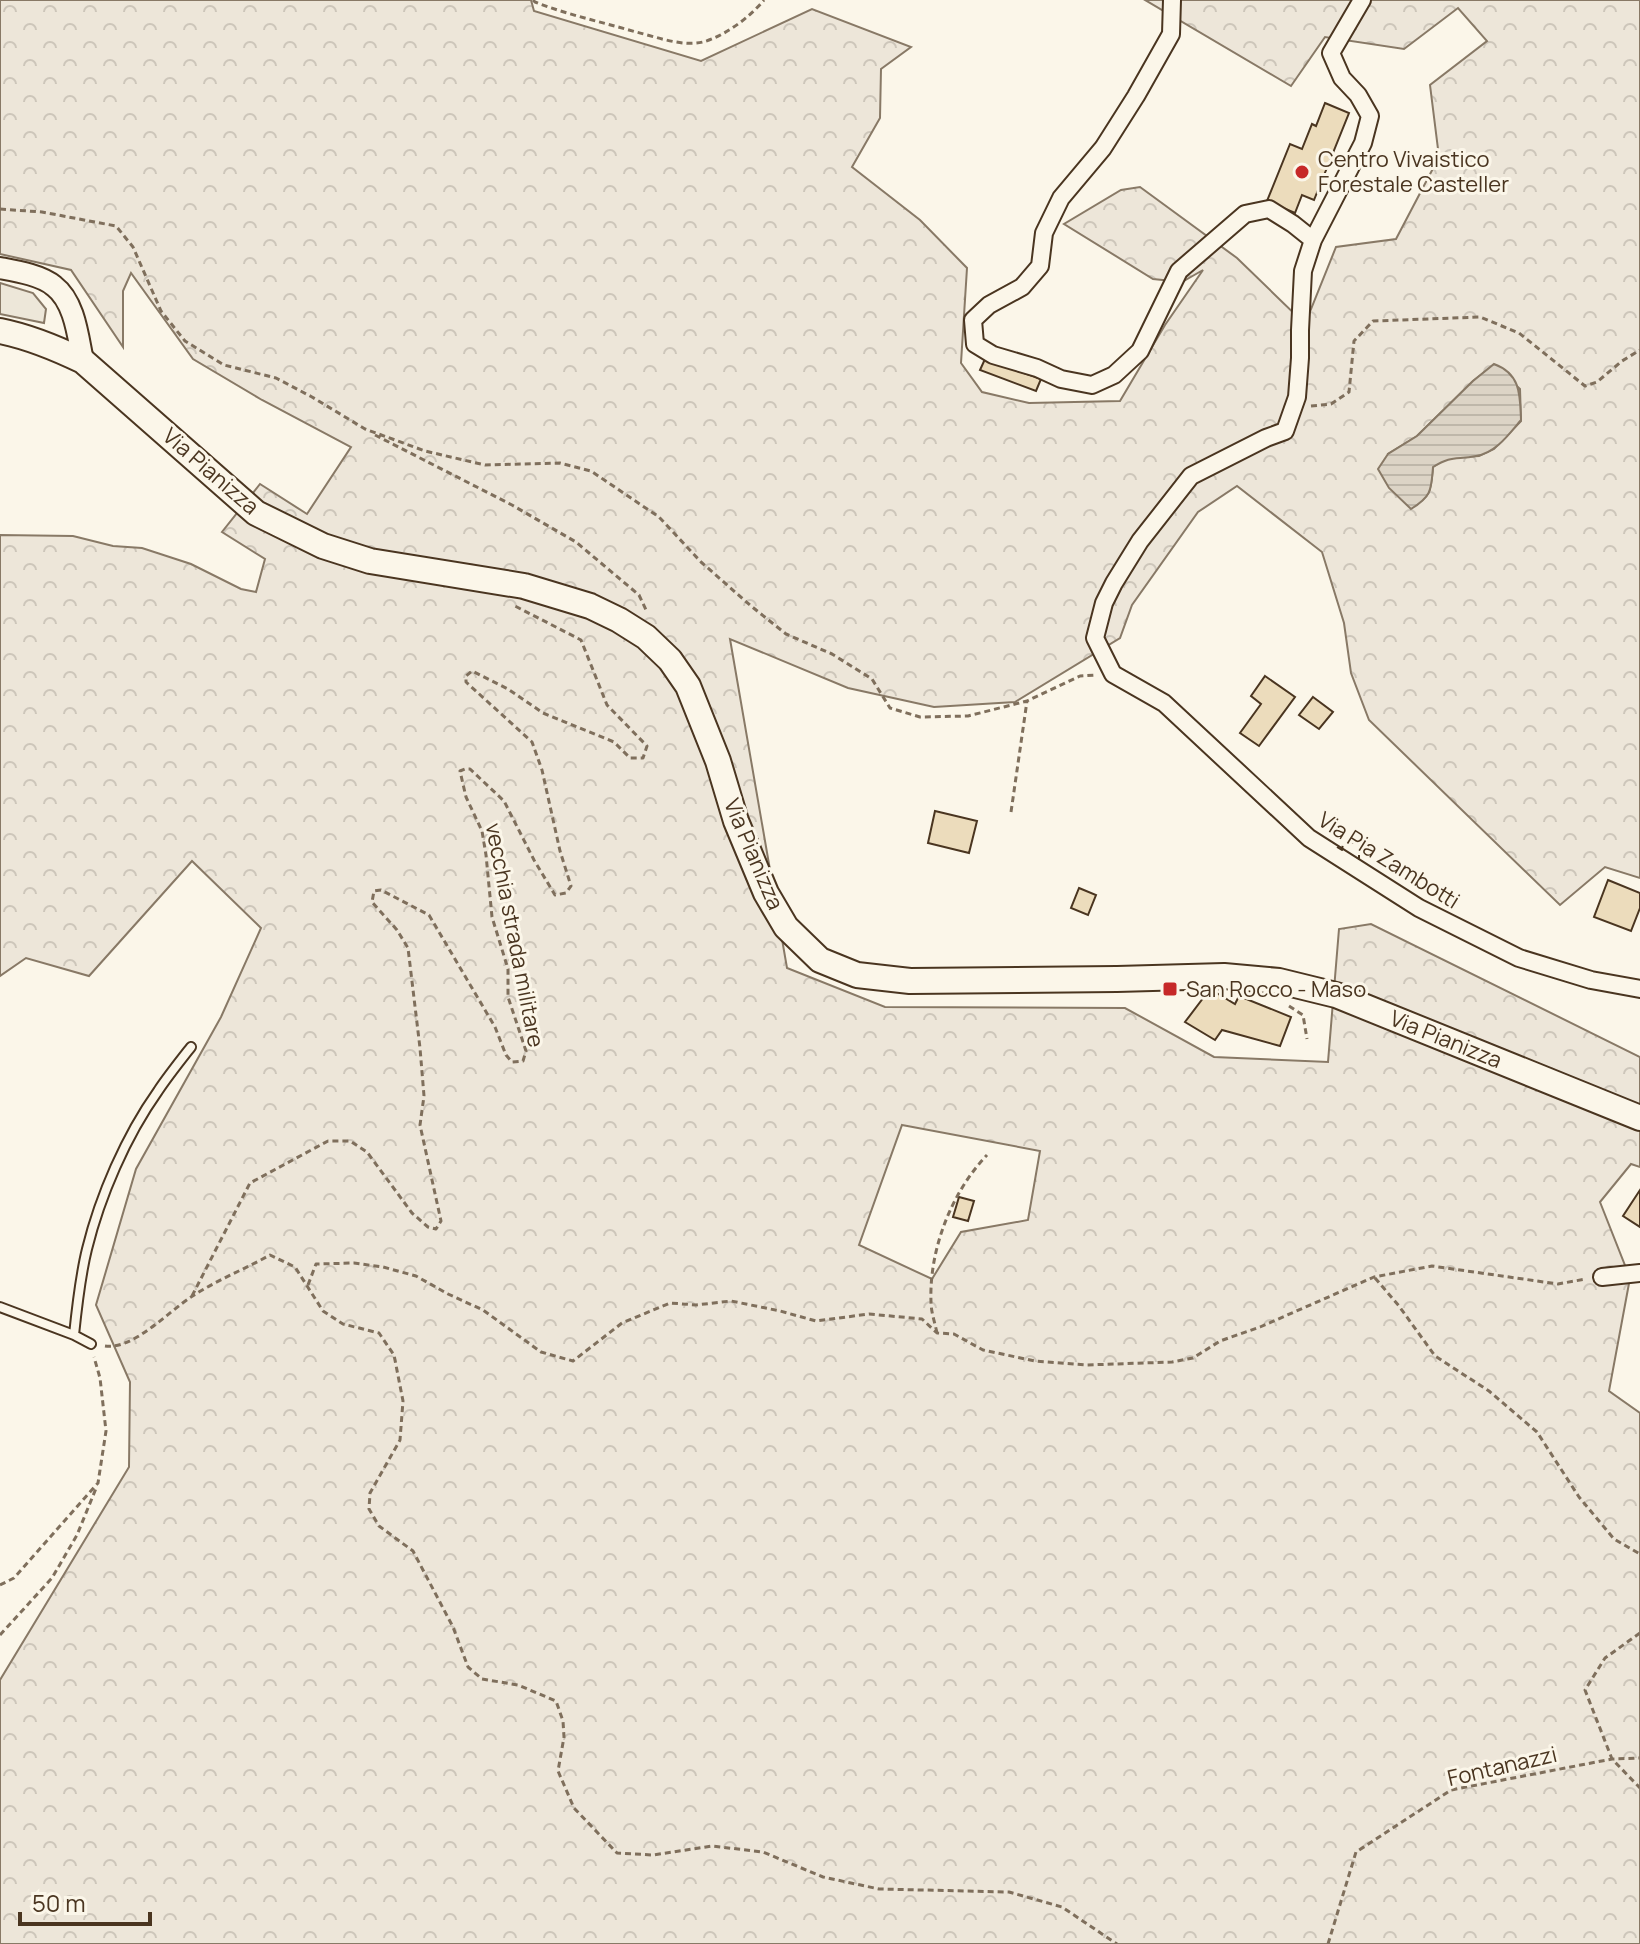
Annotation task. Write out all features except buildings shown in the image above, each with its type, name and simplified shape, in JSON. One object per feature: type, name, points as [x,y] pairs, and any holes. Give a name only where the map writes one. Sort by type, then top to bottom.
[{"type":"main road","name":"Via Pianizza","points":[[0,331],[55,347],[83,361],[256,513],[323,546],[370,561],[524,586],[590,606],[646,637],[670,660],[688,686],[718,761],[736,821],[766,893],[786,927],[820,960],[857,975],[910,981],[1224,976],[1279,981],[1336,995],[1640,1118]]},
{"type":"street","points":[[1172,0],[1171,34],[1103,148],[1061,198],[1044,233],[1040,266],[1022,287],[989,305],[973,320],[975,344],[993,355],[1061,379],[1092,385],[1114,375],[1140,351],[1179,271],[1245,214],[1269,209],[1313,240]]},
{"type":"street","points":[[1113,674],[1095,638],[1104,603],[1140,541],[1191,476],[1285,431],[1297,397],[1303,271],[1313,240],[1363,143],[1370,116],[1358,95],[1342,78],[1331,53],[1357,7]]},
{"type":"street","points":[[0,268],[27,274],[54,286],[71,309],[83,361]]},
{"type":"street","name":"Via Pia Zambotti","points":[[1113,674],[1164,703],[1309,838],[1419,908],[1519,958],[1591,980],[1640,989]]},
{"type":"street","points":[[1602,1277],[1640,1273]]},
{"type":"lane","points":[[74,1335],[78,1292],[102,1201],[127,1144],[149,1105],[191,1047]]},
{"type":"lane","points":[[0,1307],[91,1344]]},
{"type":"path","points":[[533,0],[592,21],[673,42],[701,43],[725,33],[764,0]]},
{"type":"path","points":[[0,209],[42,212],[116,226],[133,247],[161,311],[185,341],[224,365],[276,378],[576,542],[639,595],[651,621]]},
{"type":"path","points":[[1297,397],[1310,406],[1331,404],[1349,392],[1354,341],[1373,321],[1480,317],[1519,333],[1585,386],[1597,382],[1640,350]]},
{"type":"path","points":[[365,429],[425,451],[485,465],[560,463],[591,471],[659,517],[701,562],[786,634],[832,654],[872,679],[890,708],[920,717],[968,716],[1027,701],[1080,676],[1113,674]]},
{"type":"path","name":"vecchia strada militare","points":[[192,1296],[250,1183],[328,1141],[350,1141],[367,1152],[412,1213],[428,1227],[436,1229],[441,1221],[420,1125],[424,1096],[408,948],[397,930],[372,902],[374,891],[381,890],[429,915],[495,1027],[506,1055],[512,1062],[523,1061],[526,1051],[508,997],[508,969],[492,917],[482,831],[466,797],[460,771],[470,769],[504,801],[555,895],[566,893],[571,886],[532,742],[466,682],[466,676],[472,671],[508,689],[543,713],[614,742],[630,758],[643,758],[647,746],[607,705],[581,640],[511,604]]},
{"type":"path","points":[[1011,812],[1027,701]]},
{"type":"path","points":[[1281,1001],[1303,1015],[1307,1039]]},
{"type":"path","points":[[937,1333],[931,1304],[934,1263],[949,1211],[974,1168],[987,1155]]},
{"type":"path","points":[[0,1635],[52,1578],[77,1535],[98,1483],[106,1431],[100,1378],[91,1344],[113,1347],[133,1340],[192,1296],[270,1255],[295,1267],[323,1311],[343,1324],[379,1333],[394,1355],[403,1401],[400,1440],[370,1493],[369,1509],[379,1526],[413,1551],[453,1627],[468,1667],[482,1679],[518,1685],[556,1701],[563,1721],[564,1737],[558,1771],[574,1808],[617,1853],[653,1855],[712,1846],[763,1852],[823,1877],[879,1889],[1009,1892],[1062,1907],[1117,1944]]},
{"type":"path","points":[[307,1287],[316,1264],[354,1263],[416,1276],[483,1310],[541,1352],[573,1361],[622,1323],[670,1303],[696,1305],[731,1301],[816,1321],[869,1314],[922,1319],[937,1333],[954,1334],[983,1350],[1035,1361],[1086,1365],[1172,1362],[1193,1358],[1220,1341],[1260,1327],[1374,1277],[1432,1266],[1558,1284],[1602,1277]]},
{"type":"path","points":[[1374,1277],[1435,1356],[1489,1391],[1537,1432],[1579,1497],[1614,1539],[1640,1554]]},
{"type":"path","points":[[0,1585],[14,1578],[98,1483]]},
{"type":"path","points":[[1640,1633],[1605,1658],[1585,1690],[1612,1759],[1640,1788]]},
{"type":"path","name":"Fontanazzi","points":[[1328,1944],[1356,1852],[1451,1790],[1612,1759],[1640,1758]]},
{"type":"green space","points":[[0,0],[531,0],[534,11],[701,61],[812,9],[911,47],[881,69],[880,118],[852,167],[920,220],[967,268],[961,363],[982,392],[1029,403],[1120,401],[1165,325],[1203,270],[1182,282],[1153,279],[1064,224],[1121,190],[1140,187],[1237,258],[1305,324],[1336,247],[1396,239],[1439,157],[1430,85],[1487,41],[1458,8],[1404,49],[1325,37],[1291,86],[1145,0],[1640,0],[1640,878],[1605,867],[1560,905],[1369,720],[1351,673],[1344,623],[1322,552],[1237,486],[1198,512],[1132,605],[1120,638],[1015,702],[934,707],[848,688],[730,639],[787,968],[885,1007],[1125,1008],[1214,1057],[1328,1062],[1339,929],[1371,924],[1640,1057],[1640,1167],[1631,1164],[1600,1202],[1630,1278],[1609,1391],[1640,1413],[1640,1944],[0,1944],[0,1680],[129,1467],[130,1382],[96,1305],[136,1169],[221,1017],[261,928],[192,861],[89,976],[26,958],[0,976],[0,535],[73,536],[113,546],[142,548],[191,564],[241,589],[256,592],[265,559],[222,532],[260,484],[307,514],[351,447],[193,359],[131,273],[123,291],[123,347],[71,270],[0,254]],"holes":[[[1494,365],[1520,389],[1521,421],[1494,449],[1479,456],[1447,458],[1433,467],[1429,492],[1411,508],[1388,454],[1417,436],[1473,381]],[[902,1125],[1040,1151],[1028,1220],[961,1232],[932,1279],[859,1245]]]},
{"type":"shaded area","points":[[0,283],[33,293],[46,309],[44,323],[0,314]]},
{"type":"shaded area","points":[[1494,364],[1509,373],[1517,386],[1521,420],[1490,451],[1450,459],[1433,467],[1429,492],[1411,509],[1389,488],[1378,469],[1388,454],[1417,436]]},
{"type":"fence","points":[[1337,847],[1342,850],[1343,843],[1359,842],[1359,860]]},
{"type":"place","name":"Centro Vivaistico Forestale Casteller","points":[[1302,172]]},
{"type":"place","name":"San Rocco - Maso","points":[[1170,989]]}]
